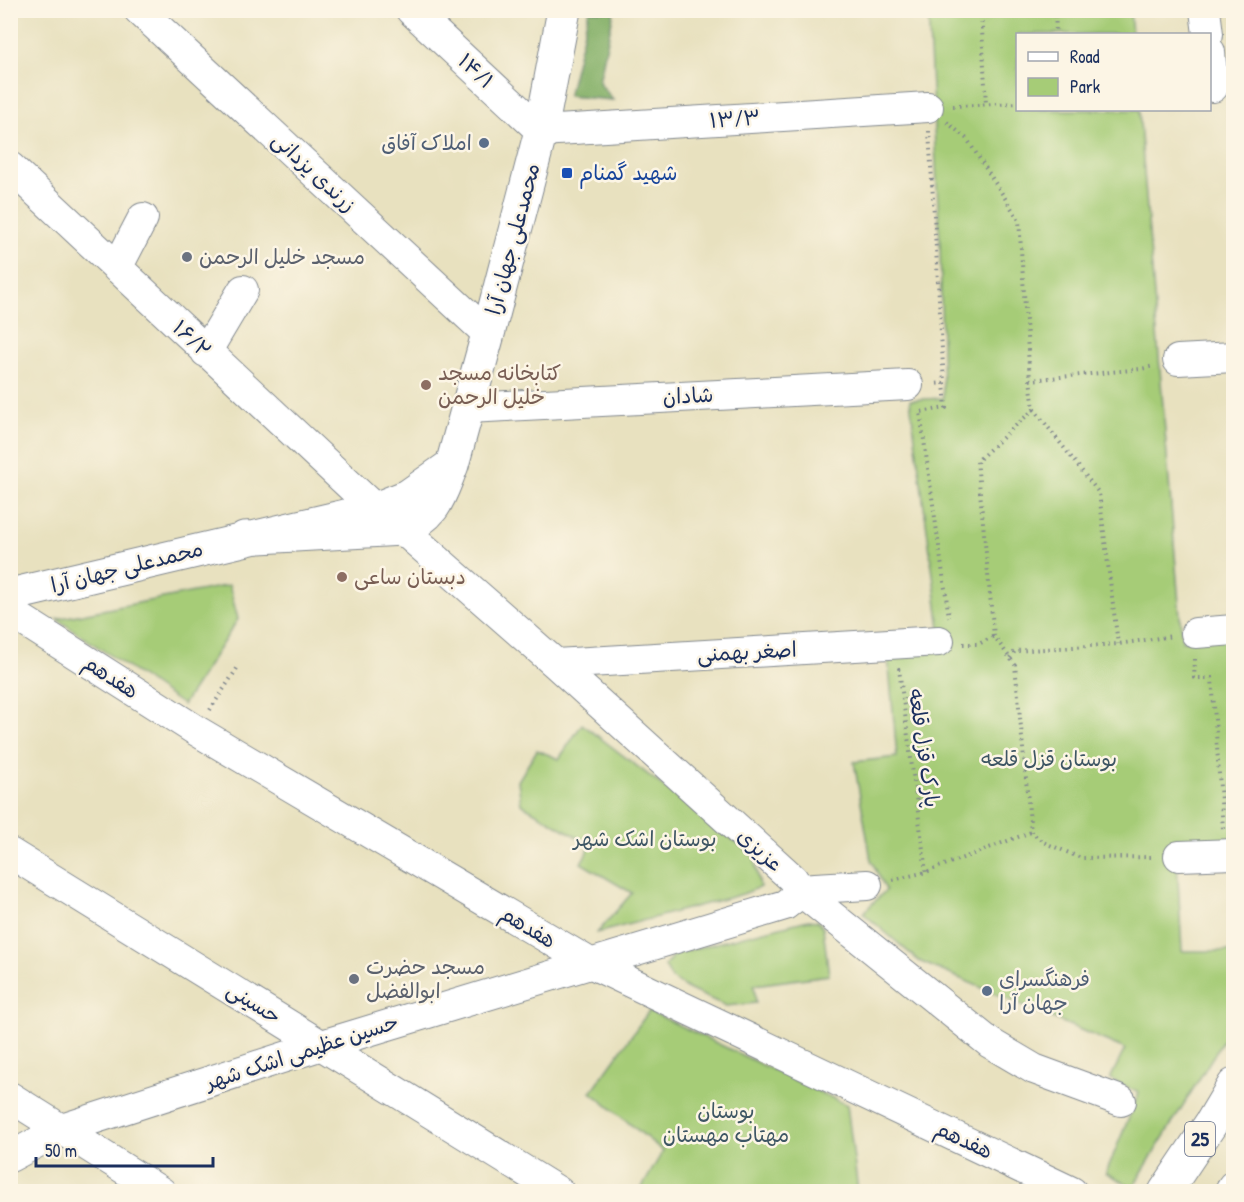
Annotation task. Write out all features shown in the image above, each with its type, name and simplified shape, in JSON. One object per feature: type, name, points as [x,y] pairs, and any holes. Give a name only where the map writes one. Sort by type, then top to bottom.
[{"type":"main road","name":"محمدعلی جهان آرا","points":[[402,529],[422,520],[429,514],[452,465],[541,131],[564,10]]},
{"type":"main road","points":[[244,538],[375,509],[408,496],[452,465]]},
{"type":"main road","points":[[244,538],[402,529]]},
{"type":"main road","name":"محمدعلی جهان آرا","points":[[10,595],[244,538]]},
{"type":"main road","name":"25","points":[[1165,1191],[1212,1122],[1233,1085]]},
{"type":"main road","points":[[1231,1191],[1233,1187]]},
{"type":"street","name":"زرندی یزدانی","points":[[139,10],[488,334]]},
{"type":"street","name":"۱۴/۱","points":[[411,10],[541,131]]},
{"type":"street","points":[[1205,10],[1208,33]]},
{"type":"street","points":[[1211,59],[1219,86]]},
{"type":"street","name":"۱۳/۳","points":[[541,131],[928,106]]},
{"type":"street","name":"۱۶/۲","points":[[10,167],[375,509]]},
{"type":"street","points":[[117,268],[143,218]]},
{"type":"street","points":[[206,352],[243,290]]},
{"type":"street","points":[[1178,360],[1233,357]]},
{"type":"street","name":"شادان","points":[[468,408],[908,385]]},
{"type":"street","name":"عزیزی","points":[[402,529],[556,664],[792,879],[798,889],[990,1043],[1034,1069],[1121,1101]]},
{"type":"street","name":"هفدهم","points":[[10,612],[197,731],[590,963],[1072,1191]]},
{"type":"street","points":[[1196,633],[1233,630]]},
{"type":"street","name":"اصغر بهمنی","points":[[556,664],[947,635]]},
{"type":"street","name":"حسینی","points":[[10,853],[559,1191]]},
{"type":"street","points":[[1179,856],[1233,854]]},
{"type":"street","points":[[798,889],[867,885]]},
{"type":"street","name":"حسین عظیمی اشک شهر","points":[[10,1156],[62,1129],[322,1045],[785,905],[795,897],[798,889]]},
{"type":"street","points":[[10,1097],[161,1191]]},
{"type":"path","points":[[981,10],[986,105]]},
{"type":"path","points":[[1054,10],[1056,33]]},
{"type":"path","points":[[928,106],[1016,103]]},
{"type":"path","points":[[928,106],[967,139],[1019,220],[1030,380],[1035,409],[1099,493],[1118,644]]},
{"type":"path","points":[[928,106],[946,408],[920,411],[947,635],[979,644],[994,636]]},
{"type":"path","points":[[1030,380],[1141,369],[1178,360]]},
{"type":"path","points":[[908,385],[944,383]]},
{"type":"path","points":[[1035,409],[977,461],[994,636],[1015,665],[1031,832],[1043,842],[1081,858],[1179,856]]},
{"type":"path","points":[[1010,658],[1015,651],[1118,644],[1196,633],[1194,678],[1212,678],[1224,829],[1212,829]]},
{"type":"path","points":[[197,731],[238,667]]},
{"type":"path","name":"پارک قزل قلعه","points":[[908,669],[899,669],[926,872]]},
{"type":"path","points":[[867,885],[926,872],[1031,832]]},
{"type":"green space","points":[[589,11],[614,11],[599,82],[613,100],[568,96]]},
{"type":"green space","name":"بوستان قزل قلعه","points":[[928,11],[1130,11],[1132,33],[1016,33],[1016,111],[1139,111],[1182,641],[1233,636],[1233,840],[1176,843],[1182,951],[1233,951],[1233,1024],[1133,1187],[1106,1173],[1139,1093],[1110,1079],[1125,1049],[919,961],[863,913],[886,890],[871,860],[854,762],[897,757],[888,656],[943,651],[910,400],[943,398],[940,242]]},
{"type":"green space","points":[[229,585],[238,619],[183,705],[57,619]]},
{"type":"green space","name":"بوستان اشک شهر","points":[[582,724],[754,856],[760,887],[743,894],[597,933],[632,893],[581,863],[591,845],[521,804],[518,781],[537,750],[559,759]]},
{"type":"green space","points":[[808,920],[818,921],[823,928],[829,975],[754,985],[756,1003],[726,1006],[672,979],[665,966],[674,954]]},
{"type":"green space","name":"بوستان مهتاب مهستان","points":[[649,1011],[847,1105],[858,1191],[640,1191],[663,1151],[591,1092]]},
{"type":"place","name":"املاک آفاق","points":[[484,143]]},
{"type":"place","name":"شهید گمنام","points":[[567,173]]},
{"type":"place","name":"مسجد خلیل الرحمن","points":[[187,257]]},
{"type":"place","name":"كتابخانه مسجد خليل الرحمن","points":[[426,385]]},
{"type":"place","name":"دبستان ساعی","points":[[342,577]]},
{"type":"place","name":"مسجد حضرت ابوالفضل","points":[[354,979]]},
{"type":"place","name":"فرهنگسرای جهان آرا","points":[[987,991]]}]
